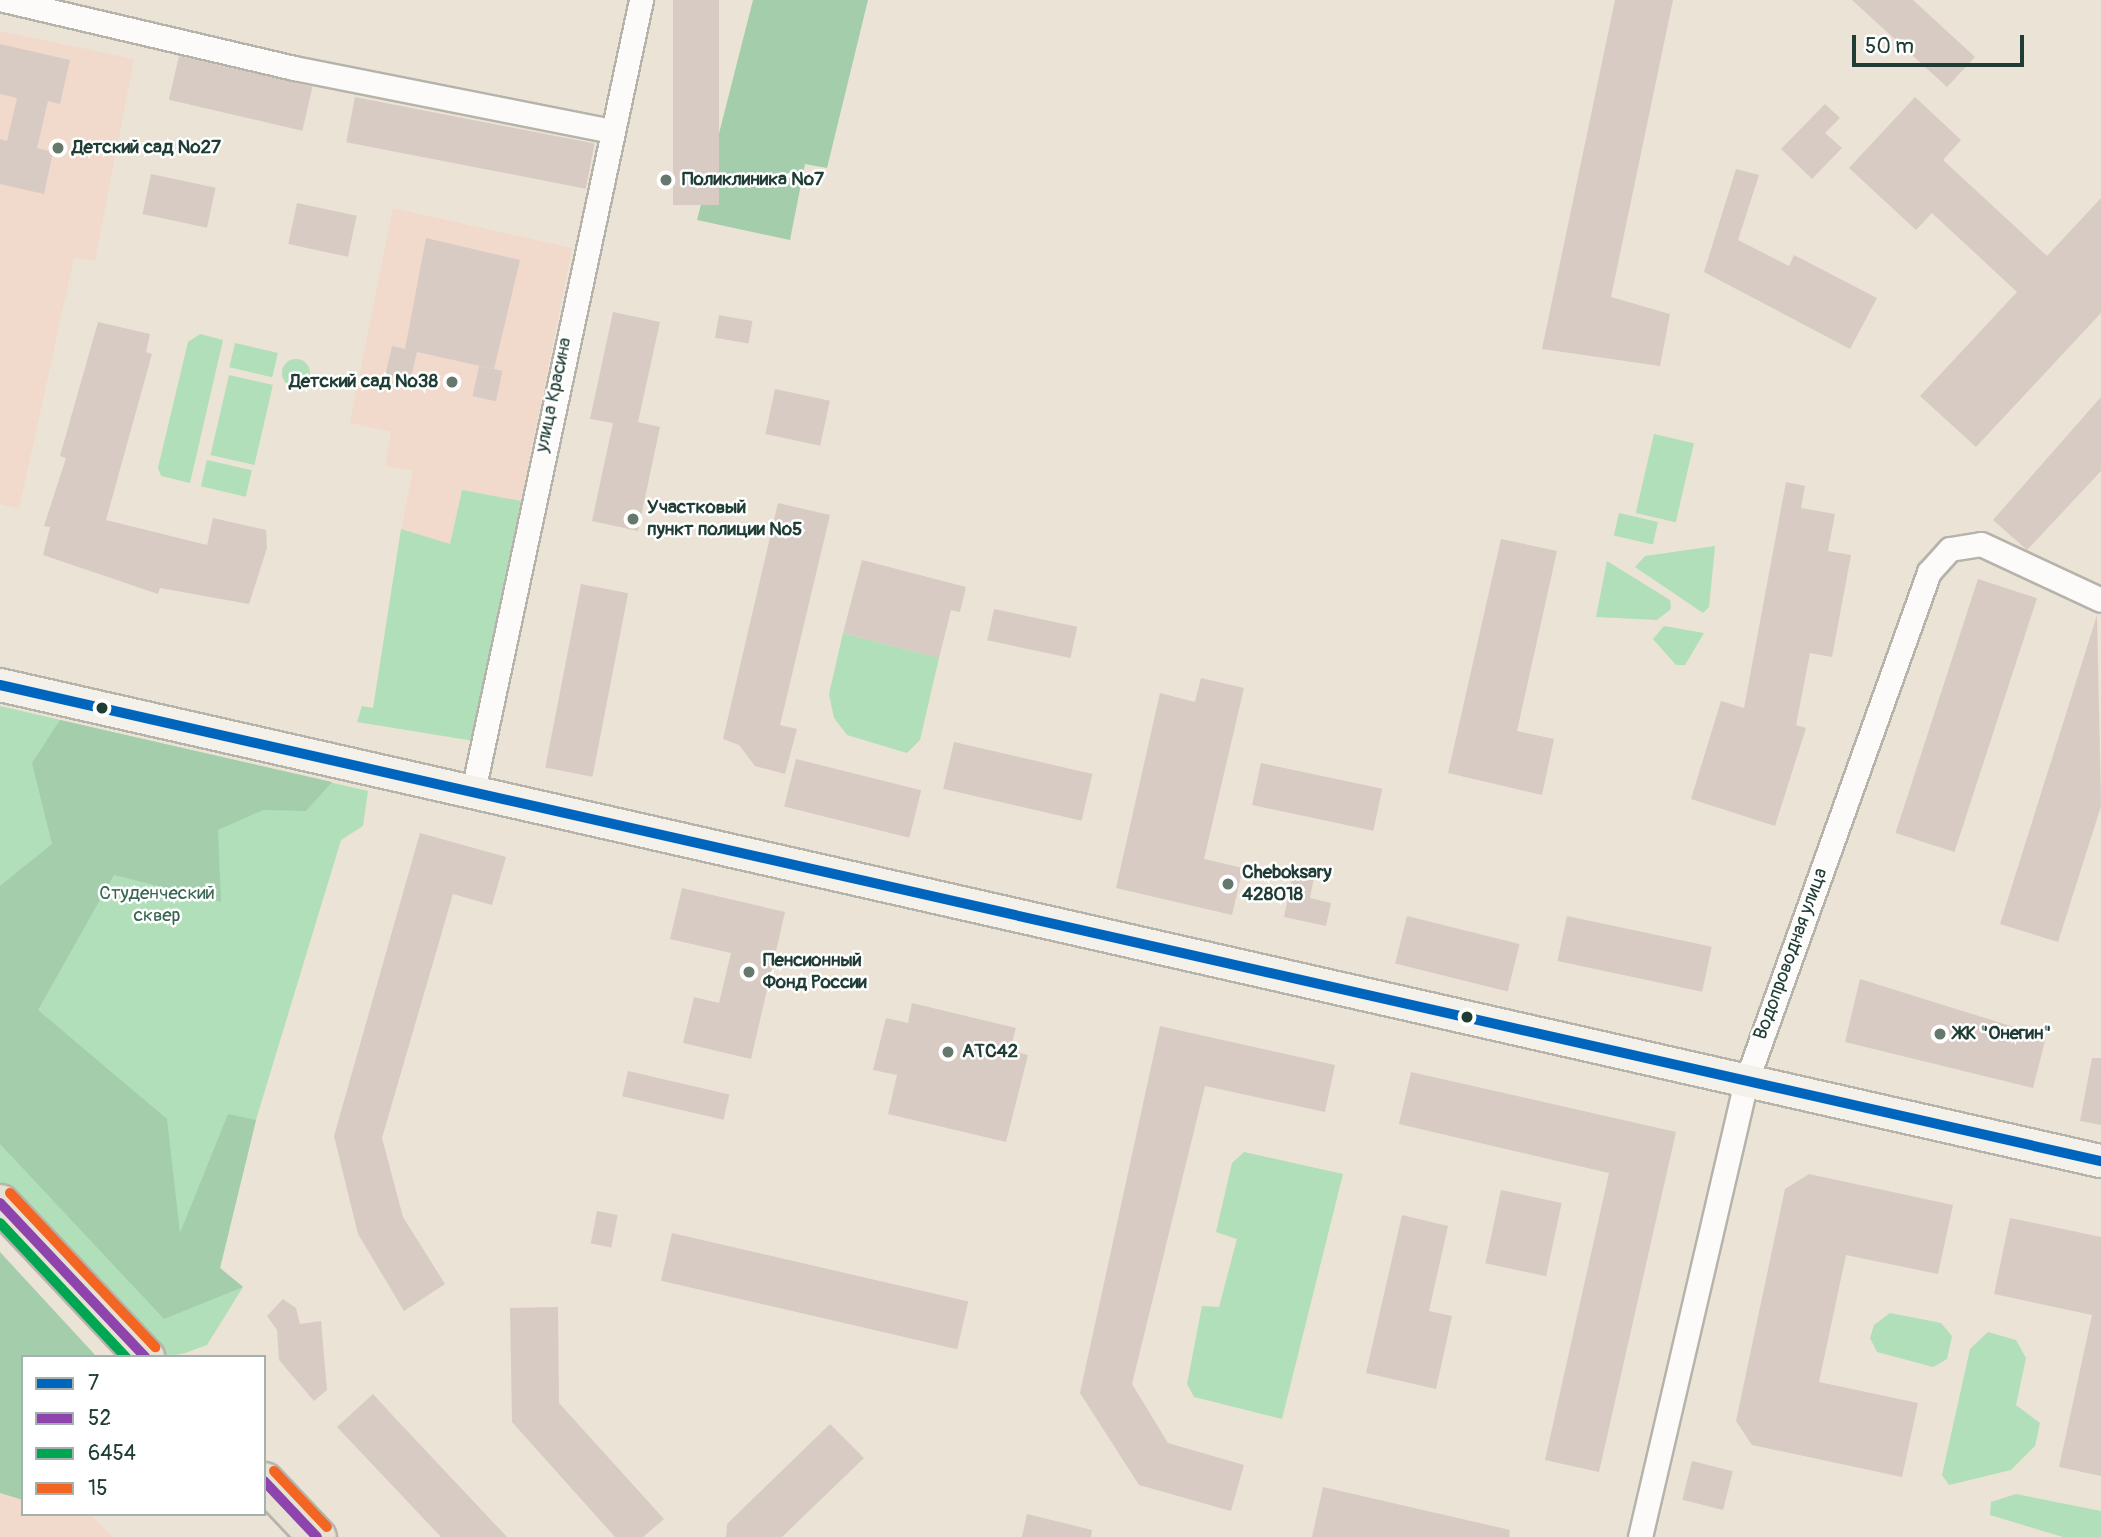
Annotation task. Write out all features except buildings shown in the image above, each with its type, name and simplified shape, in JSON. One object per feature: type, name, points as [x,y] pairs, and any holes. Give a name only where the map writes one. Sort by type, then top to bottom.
[{"type":"main road","points":[[0,1203],[143,1355]]},
{"type":"main road","points":[[0,1236],[111,1355]]},
{"type":"main road","points":[[266,1483],[317,1537]]},
{"type":"main road","points":[[263,1516],[282,1537]]},
{"type":"street","points":[[4,0],[294,68],[612,131]]},
{"type":"street","name":"улица Красина","points":[[473,791],[641,0]]},
{"type":"street","name":"Водопроводная улица","points":[[1640,1537],[1746,1082],[1934,563],[1958,545],[1981,544],[2101,600]]},
{"type":"street","points":[[0,685],[2101,1161]]},
{"type":"shaded area","name":"Детский сад №27","points":[[0,31],[134,59],[95,261],[74,258],[19,509],[0,504]]},
{"type":"shaded area","name":"Детский сад №38","points":[[393,208],[572,248],[521,501],[462,490],[450,545],[401,529],[413,470],[385,466],[391,432],[350,423]]},
{"type":"shaded area","points":[[0,1431],[21,1450],[21,1516],[91,1516],[113,1537],[0,1537]]},
{"type":"green space","points":[[753,0],[868,0],[827,168],[805,164],[790,240],[697,220]]},
{"type":"green space","points":[[200,334],[223,340],[190,483],[161,476],[158,468],[188,342]]},
{"type":"green space","points":[[235,343],[278,353],[272,377],[229,367]]},
{"type":"green space","points":[[296,359],[306,363],[310,373],[306,383],[296,387],[286,383],[282,373],[286,363]]},
{"type":"green space","points":[[229,375],[273,385],[254,465],[211,455]]},
{"type":"green space","points":[[1654,434],[1694,443],[1676,522],[1636,513]]},
{"type":"green space","points":[[207,460],[252,470],[246,497],[201,486]]},
{"type":"green space","points":[[462,490],[521,501],[474,741],[357,722],[362,706],[373,708],[401,529],[450,544]]},
{"type":"green space","points":[[1619,513],[1658,522],[1653,544],[1614,535]]},
{"type":"green space","points":[[1715,546],[1709,607],[1703,613],[1635,567],[1645,556]]},
{"type":"green space","points":[[1607,561],[1670,600],[1671,609],[1657,620],[1596,617]]},
{"type":"green space","points":[[1664,626],[1704,633],[1685,665],[1676,665],[1653,639]]},
{"type":"green space","points":[[843,633],[939,658],[920,740],[907,753],[847,735],[834,718],[829,694]]},
{"type":"green space","name":"Студенческий сквер","points":[[0,706],[368,791],[363,826],[341,840],[256,1120],[220,1268],[243,1287],[207,1345],[176,1355],[162,1355],[155,1351],[0,1183]]},
{"type":"green space","points":[[60,720],[332,782],[306,811],[263,810],[218,830],[221,902],[114,875],[38,1010],[167,1119],[180,1233],[228,1114],[256,1120],[220,1268],[243,1287],[164,1319],[0,1144],[0,886],[52,844],[32,763]]},
{"type":"green space","points":[[1244,1152],[1343,1174],[1282,1419],[1194,1397],[1187,1384],[1202,1306],[1219,1307],[1237,1239],[1216,1232],[1232,1163]]},
{"type":"green space","points":[[0,1252],[95,1355],[21,1355],[21,1499],[0,1493]]},
{"type":"green space","points":[[1890,1313],[1941,1323],[1952,1336],[1947,1359],[1933,1367],[1877,1352],[1870,1338],[1874,1325]]},
{"type":"green space","points":[[1988,1332],[2016,1340],[2026,1358],[2016,1405],[2040,1423],[2035,1446],[2011,1470],[1949,1485],[1942,1475],[1970,1349]]},
{"type":"green space","points":[[2016,1494],[2101,1511],[2101,1537],[2063,1537],[1990,1515],[1991,1502]]},
{"type":"transit line","name":"7","points":[[0,685],[2101,1161]]},
{"type":"transit line","name":"15","points":[[10,1193],[155,1347]]},
{"type":"transit line","name":"52","points":[[0,1203],[143,1355]]},
{"type":"transit line","name":"6454","points":[[0,1223],[124,1355]]},
{"type":"transit line","name":"15","points":[[274,1471],[327,1527]]},
{"type":"transit line","name":"52","points":[[266,1483],[317,1537]]},
{"type":"place","name":"Детский сад №27","points":[[58,148]]},
{"type":"place","name":"Поликлиника №7","points":[[666,180]]},
{"type":"place","name":"Детский сад №38","points":[[452,382]]},
{"type":"place","name":"Участковый пункт полиции №5","points":[[633,519]]},
{"type":"place","name":"Cheboksary 428018","points":[[1228,884]]},
{"type":"place","name":"Пенсионный Фонд России","points":[[749,972]]},
{"type":"place","name":"ЖК \"Онегин\"","points":[[1940,1034]]},
{"type":"place","name":"АТС42","points":[[948,1052]]}]
